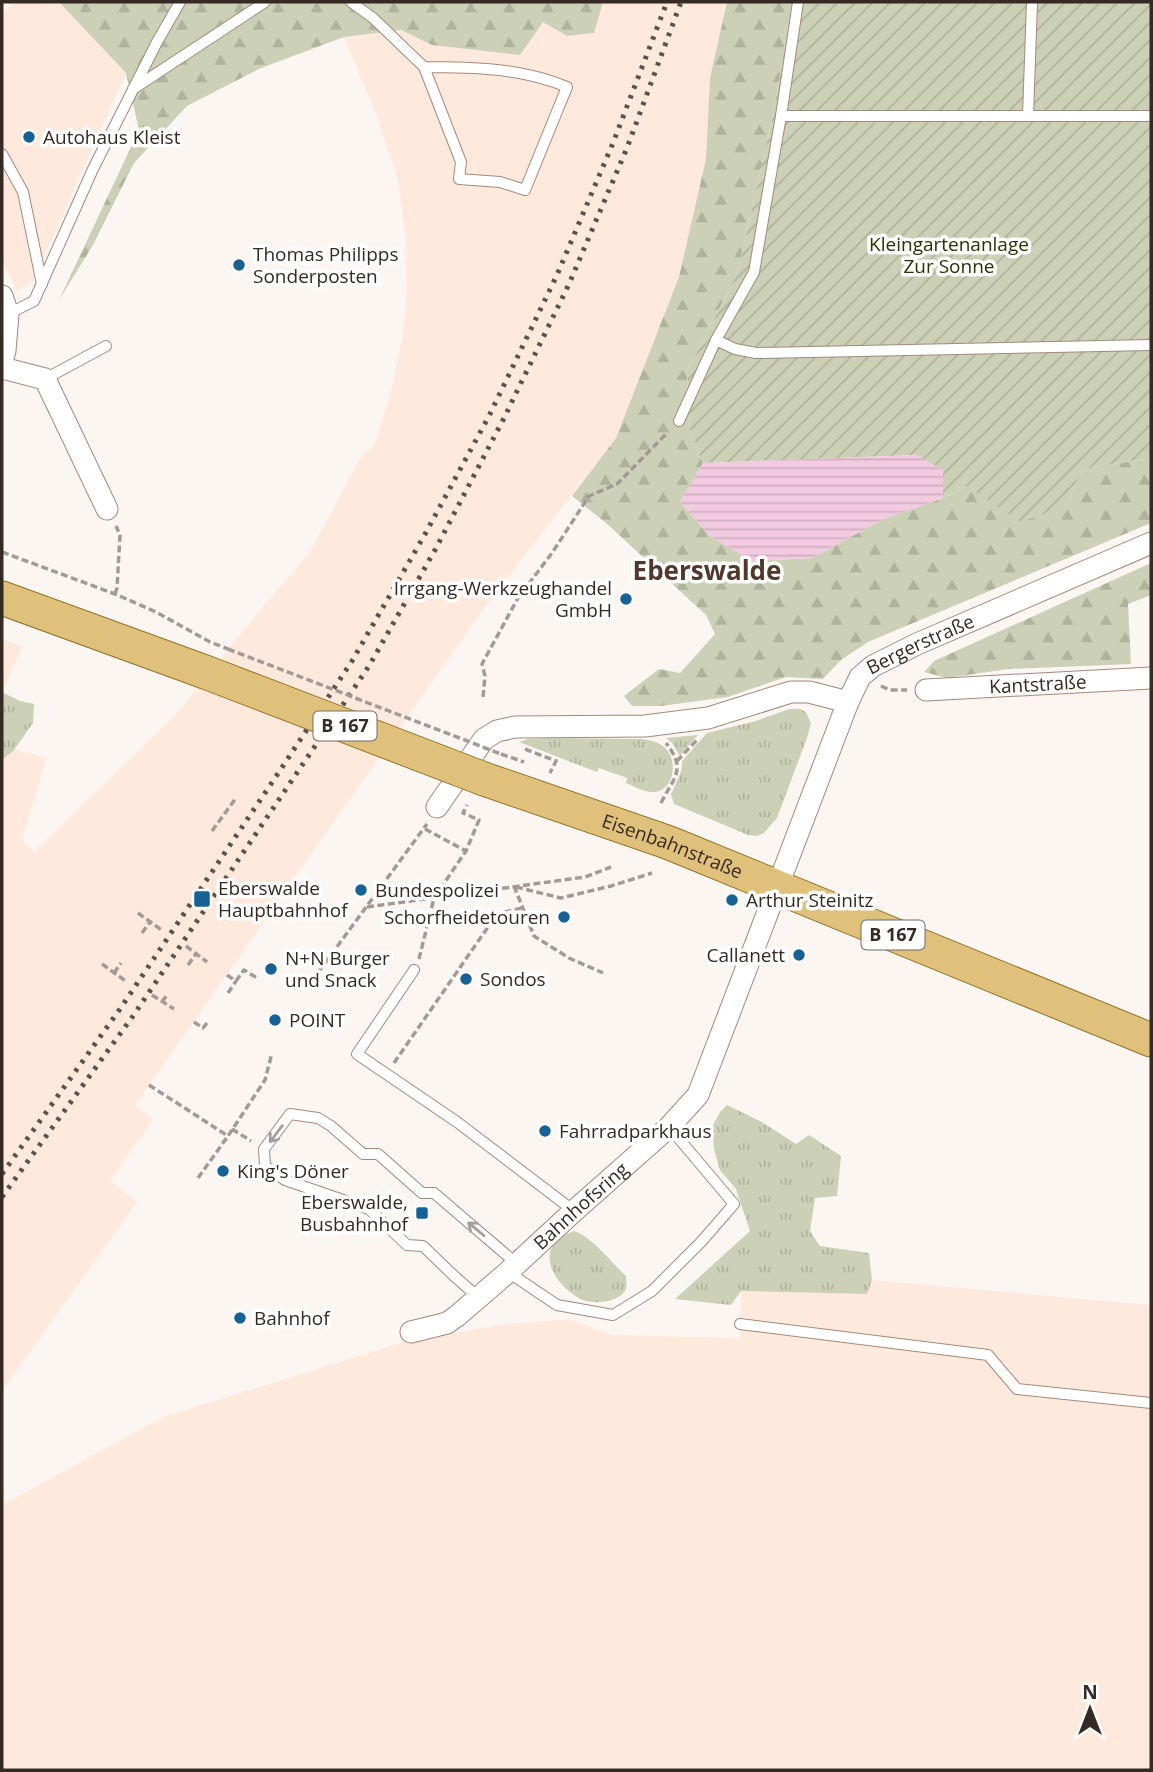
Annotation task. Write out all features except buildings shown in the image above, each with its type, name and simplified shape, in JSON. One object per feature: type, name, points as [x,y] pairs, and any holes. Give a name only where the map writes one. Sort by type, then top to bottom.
[{"type":"main road","name":"Eisenbahnstraße","points":[[2,598],[484,779],[667,842],[1151,1040]]},
{"type":"street","points":[[2,361],[5,351],[5,305]]},
{"type":"street","points":[[2,368],[46,379],[107,509]]},
{"type":"street","name":"Bergerstraße","points":[[777,887],[860,677],[873,666],[917,644],[1151,543]]},
{"type":"street","name":"Kantstraße","points":[[926,690],[1151,678]]},
{"type":"street","points":[[437,807],[484,739],[497,731],[516,727],[645,726],[708,718],[791,692],[809,692],[848,702]]},
{"type":"street","name":"Bahnhofsring","points":[[411,1332],[447,1323],[479,1298],[669,1126],[698,1095],[777,887]]},
{"type":"lane","points":[[5,305],[34,301],[93,169],[157,41],[180,2]]},
{"type":"lane","points":[[133,89],[265,2]]},
{"type":"lane","points":[[351,2],[373,18],[424,67],[461,162],[459,179],[500,182],[524,190],[567,87],[547,79],[477,67],[424,67]]},
{"type":"lane","points":[[679,421],[716,340],[754,272],[781,116],[797,2]]},
{"type":"lane","points":[[1028,116],[1032,2]]},
{"type":"lane","points":[[781,116],[1151,116]]},
{"type":"lane","points":[[2,154],[23,192],[41,284]]},
{"type":"lane","points":[[716,340],[735,349],[756,354],[1151,345]]},
{"type":"lane","points":[[46,379],[106,346]]},
{"type":"lane","points":[[414,970],[358,1054],[457,1122],[574,1211]]},
{"type":"lane","points":[[479,1298],[423,1246],[407,1245],[369,1209],[285,1181],[265,1166],[264,1149],[290,1114],[318,1118],[363,1154],[378,1154],[422,1193],[434,1193],[513,1268],[557,1305],[613,1315],[652,1291],[734,1204],[669,1126]]},
{"type":"lane","points":[[740,1324],[988,1355],[1017,1389],[1151,1403]]},
{"type":"path","points":[[483,697],[485,676],[482,664],[517,598],[552,553],[589,496],[617,484],[679,421]]},
{"type":"path","points":[[115,594],[120,535]]},
{"type":"path","points":[[2,552],[156,612],[210,642],[484,779],[463,813],[479,820],[466,851],[434,898],[414,970]]},
{"type":"path","points":[[860,677],[890,690],[926,690]]},
{"type":"path","points":[[645,726],[666,742],[676,756],[676,776],[662,803]]},
{"type":"path","points":[[524,748],[556,761],[551,773]]},
{"type":"path","points":[[212,831],[236,798]]},
{"type":"path","points":[[306,989],[424,829],[437,807]]},
{"type":"path","points":[[424,829],[466,851]]},
{"type":"path","points":[[367,907],[584,877],[611,867]]},
{"type":"path","points":[[514,886],[561,898],[652,873]]},
{"type":"path","points":[[514,886],[534,936],[569,958],[603,973]]},
{"type":"path","points":[[386,1073],[497,914],[523,908]]},
{"type":"path","points":[[138,913],[163,931]]},
{"type":"path","points":[[142,933],[150,922]]},
{"type":"path","points":[[186,946],[207,962]]},
{"type":"path","points":[[188,965],[196,954]]},
{"type":"path","points":[[114,973],[121,963]]},
{"type":"path","points":[[102,964],[127,982]]},
{"type":"path","points":[[228,993],[244,970],[257,978]]},
{"type":"path","points":[[227,975],[236,981]]},
{"type":"path","points":[[152,995],[174,1009]]},
{"type":"path","points":[[162,1002],[167,995]]},
{"type":"path","points":[[194,1022],[203,1028],[207,1023]]},
{"type":"path","points":[[198,1178],[265,1080],[272,1053]]},
{"type":"path","points":[[149,1085],[228,1136]]},
{"type":"path","points":[[232,1129],[264,1149]]},
{"type":"shaded area","points":[[14,2],[59,2],[126,73],[33,281],[17,291],[2,260],[2,13]]},
{"type":"shaded area","points":[[603,2],[727,2],[710,78],[706,159],[679,277],[616,438],[484,608],[135,1105],[153,1119],[110,1181],[137,1202],[2,1391],[2,760],[14,750],[47,757],[22,839],[34,852],[177,713],[310,552],[362,455],[374,446],[391,393],[402,339],[407,290],[405,233],[398,180],[376,114],[344,37],[401,30],[432,45],[543,22],[567,36],[594,33]]},
{"type":"shaded area","points":[[916,455],[943,470],[943,498],[883,519],[812,558],[752,561],[710,536],[680,502],[703,463]]},
{"type":"shaded area","points":[[2,640],[23,646],[2,692]]},
{"type":"shaded area","points":[[872,1280],[1151,1305],[1151,1770],[2,1770],[2,1505],[163,1417],[423,1336],[569,1319],[612,1335],[740,1338],[741,1291],[866,1294]]},
{"type":"green space","points":[[59,2],[603,2],[594,33],[567,36],[543,22],[520,55],[432,45],[401,30],[344,37],[261,68],[187,106],[134,163],[93,245],[59,300],[139,130],[126,73]]},
{"type":"green space","points":[[727,2],[792,2],[774,110],[737,274],[687,372],[690,430],[703,463],[680,502],[710,536],[752,561],[812,558],[883,519],[943,498],[966,486],[1066,506],[1083,469],[1151,458],[1151,523],[868,642],[841,660],[823,679],[786,677],[728,697],[661,706],[632,706],[624,696],[659,669],[680,673],[715,634],[706,615],[606,523],[572,496],[616,438],[679,277],[706,159],[710,78]]},
{"type":"green space","name":"Kleingartenanlage Zur Sonne","points":[[792,2],[1151,2],[1151,458],[1083,469],[1066,506],[1021,522],[966,486],[943,498],[943,470],[916,455],[703,463],[690,430],[687,372],[737,274],[774,110]]},
{"type":"green space","points":[[1151,563],[1151,595],[1128,604],[1131,664],[1008,669],[947,678],[924,672],[934,661]]},
{"type":"green space","points":[[2,692],[20,701],[34,704],[33,723],[14,750],[2,760]]},
{"type":"green space","points":[[789,709],[806,712],[811,723],[777,818],[764,833],[757,836],[748,835],[674,804],[671,794],[680,774],[682,761],[707,733],[756,721]]},
{"type":"green space","points":[[698,735],[680,756],[666,738]]},
{"type":"green space","points":[[548,738],[641,739],[655,742],[664,747],[670,755],[672,776],[665,788],[649,792],[626,783],[627,778],[599,768],[597,772],[519,742]]},
{"type":"green space","points":[[727,1105],[762,1122],[796,1144],[809,1135],[841,1156],[837,1196],[815,1198],[810,1231],[820,1246],[869,1253],[872,1280],[867,1294],[741,1291],[731,1305],[675,1299],[750,1231],[736,1189],[720,1170],[714,1149],[712,1127]]},
{"type":"green space","points":[[574,1231],[594,1244],[626,1276],[626,1289],[620,1296],[601,1302],[582,1300],[559,1281],[553,1272],[550,1253],[561,1237]]},
{"type":"railway","points":[[2,1174],[120,1009],[279,772],[352,661],[424,536],[489,416],[557,275],[613,143],[667,2]]},
{"type":"railway","points":[[2,1197],[133,1016],[369,666],[435,550],[503,420],[569,284],[627,148],[681,2]]},
{"type":"place","name":"Autohaus Kleist","points":[[29,137]]},
{"type":"place","name":"Thomas Philipps Sonderposten","points":[[239,265]]},
{"type":"place","name":"Irrgang-Werkzeughandel GmbH","points":[[626,599]]},
{"type":"place","name":"Bundespolizei","points":[[361,890]]},
{"type":"place","name":"Eberswalde Hauptbahnhof","points":[[202,899]]},
{"type":"place","name":"Arthur Steinitz","points":[[732,900]]},
{"type":"place","name":"Schorfheidetouren","points":[[564,917]]},
{"type":"place","name":"Callanett","points":[[799,955]]},
{"type":"place","name":"N+N Burger und Snack","points":[[271,969]]},
{"type":"place","name":"Sondos","points":[[466,979]]},
{"type":"place","name":"POINT","points":[[275,1020]]},
{"type":"place","name":"Fahrradparkhaus","points":[[545,1131]]},
{"type":"place","name":"King's Döner","points":[[223,1171]]},
{"type":"place","name":"Eberswalde, Busbahnhof","points":[[422,1213]]},
{"type":"place","name":"Bahnhof","points":[[240,1318]]},
{"type":"district","name":"Eberswalde","points":[[707,571]]}]
